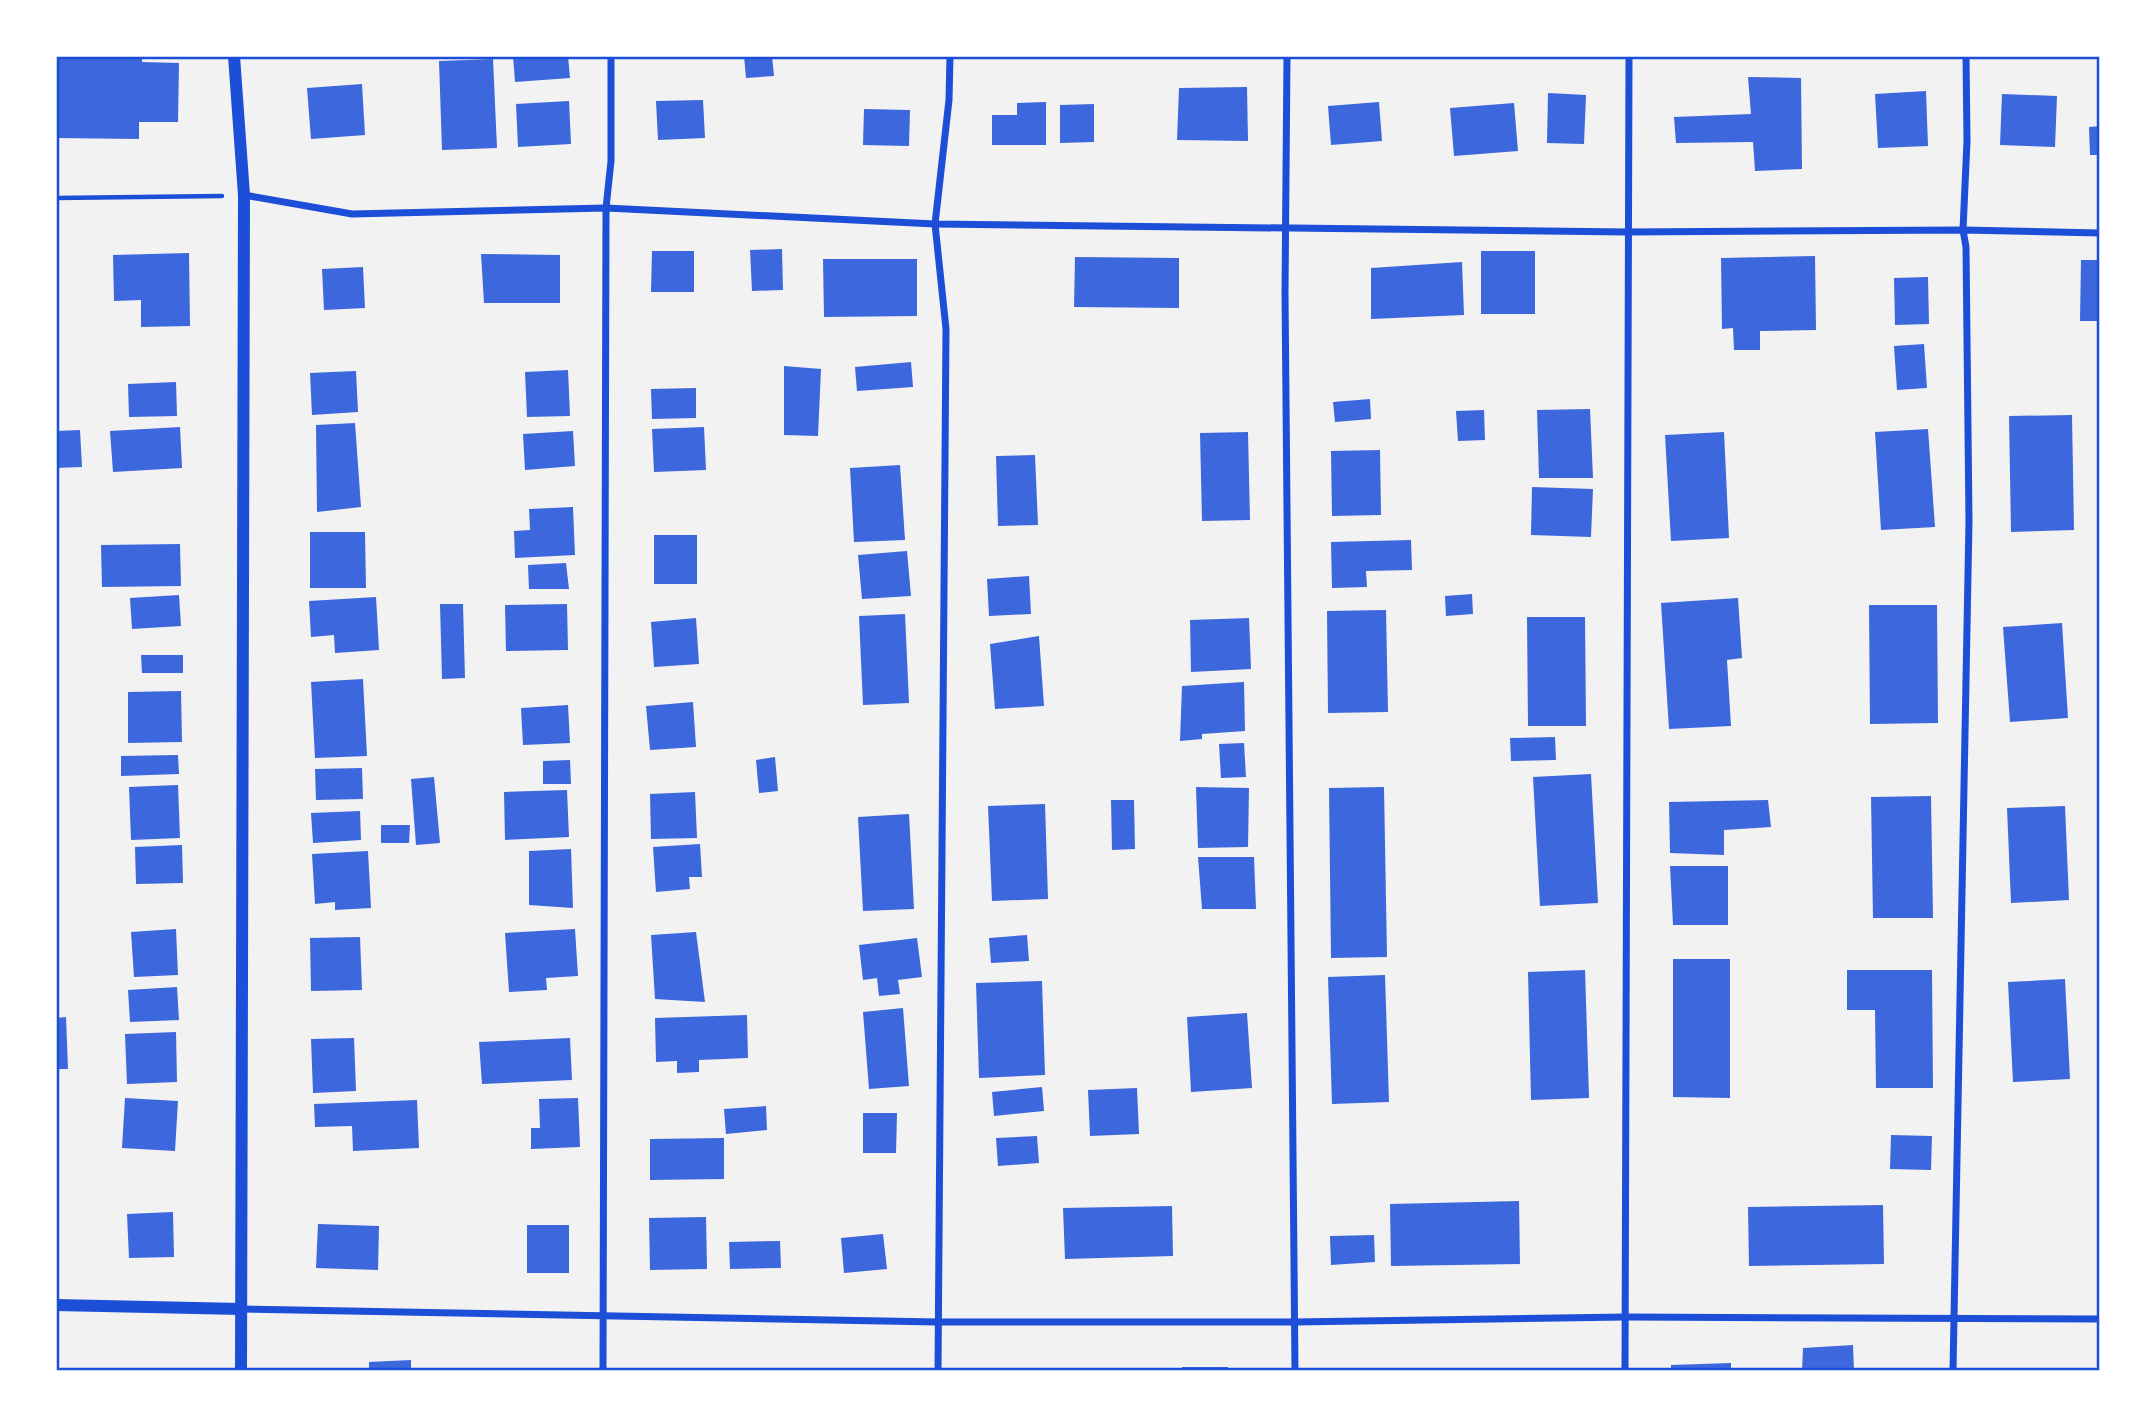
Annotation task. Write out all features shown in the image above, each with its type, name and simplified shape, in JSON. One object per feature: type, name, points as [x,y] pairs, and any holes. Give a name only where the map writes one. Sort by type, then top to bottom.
[{"type":"street","points":[[234,56],[244,195],[241,1371]]},
{"type":"street","points":[[603,1371],[606,208],[611,161],[611,56]]},
{"type":"street","points":[[938,1371],[946,329],[934,224],[949,100],[950,56]]},
{"type":"street","points":[[1287,56],[1286,321],[1294,1371]]},
{"type":"street","points":[[1625,1371],[1629,56]]},
{"type":"street","points":[[1953,1371],[1969,521],[1966,247],[1963,230],[1967,141],[1966,56]]},
{"type":"street","points":[[244,195],[352,214],[606,208],[934,224],[1627,232],[1963,230],[2100,233]]},
{"type":"street","points":[[56,1305],[937,1322],[1294,1322],[1625,1317],[2100,1319]]},
{"type":"path","points":[[56,198],[244,195]]},
{"type":"building","points":[[56,56],[142,56],[142,62],[179,63],[178,122],[139,122],[139,139],[56,138]]},
{"type":"building","points":[[513,56],[568,56],[570,78],[515,82]]},
{"type":"building","points":[[744,56],[772,56],[774,76],[746,78]]},
{"type":"building","points":[[493,59],[497,148],[442,150],[439,61]]},
{"type":"building","points":[[1748,77],[1801,78],[1802,169],[1755,171],[1753,142],[1676,143],[1674,117],[1751,114]]},
{"type":"building","points":[[362,84],[365,135],[311,139],[307,88]]},
{"type":"building","points":[[1247,87],[1248,141],[1177,140],[1179,88]]},
{"type":"building","points":[[1926,91],[1928,146],[1878,148],[1875,94]]},
{"type":"building","points":[[1548,93],[1586,95],[1584,144],[1547,143]]},
{"type":"building","points":[[2002,94],[2057,96],[2055,147],[2000,145]]},
{"type":"building","points":[[703,100],[705,138],[658,140],[656,101]]},
{"type":"building","points":[[569,101],[571,144],[518,147],[516,104]]},
{"type":"building","points":[[1046,102],[1046,145],[992,145],[992,115],[1017,115],[1017,103]]},
{"type":"building","points":[[1379,102],[1382,141],[1331,145],[1328,106]]},
{"type":"building","points":[[1514,103],[1518,151],[1454,156],[1450,108]]},
{"type":"building","points":[[1094,104],[1094,142],[1060,143],[1060,105]]},
{"type":"building","points":[[864,109],[910,110],[909,146],[863,145]]},
{"type":"building","points":[[2100,126],[2100,155],[2090,155],[2089,127]]},
{"type":"building","points":[[782,249],[783,290],[752,291],[750,250]]},
{"type":"building","points":[[652,251],[694,251],[694,292],[651,292]]},
{"type":"building","points":[[1481,251],[1535,251],[1535,314],[1481,314]]},
{"type":"building","points":[[189,253],[190,326],[141,327],[141,300],[114,301],[113,255]]},
{"type":"building","points":[[481,254],[560,255],[560,303],[484,303]]},
{"type":"building","points":[[1815,256],[1816,330],[1760,331],[1760,350],[1734,350],[1733,328],[1722,329],[1721,258]]},
{"type":"building","points":[[1075,257],[1179,258],[1179,308],[1074,307]]},
{"type":"building","points":[[823,259],[917,259],[917,316],[824,317]]},
{"type":"building","points":[[2081,260],[2100,260],[2100,321],[2080,321]]},
{"type":"building","points":[[1462,262],[1464,315],[1371,319],[1371,268]]},
{"type":"building","points":[[363,267],[365,308],[324,310],[322,269]]},
{"type":"building","points":[[1928,277],[1929,324],[1895,325],[1894,278]]},
{"type":"building","points":[[1924,344],[1927,388],[1897,390],[1894,346]]},
{"type":"building","points":[[911,362],[913,387],[857,391],[855,367]]},
{"type":"building","points":[[784,366],[821,369],[818,436],[784,435]]},
{"type":"building","points":[[568,370],[570,416],[527,417],[525,372]]},
{"type":"building","points":[[356,371],[358,412],[312,415],[310,373]]},
{"type":"building","points":[[176,382],[177,416],[129,417],[128,384]]},
{"type":"building","points":[[696,388],[696,418],[652,419],[651,389]]},
{"type":"building","points":[[1370,399],[1371,419],[1335,422],[1333,402]]},
{"type":"building","points":[[1590,409],[1593,478],[1539,478],[1537,410]]},
{"type":"building","points":[[1484,410],[1485,440],[1458,441],[1456,411]]},
{"type":"building","points":[[2072,415],[2074,530],[2011,532],[2009,416]]},
{"type":"building","points":[[355,423],[361,507],[317,512],[316,425]]},
{"type":"building","points":[[180,427],[182,468],[113,472],[110,431]]},
{"type":"building","points":[[704,427],[706,470],[654,472],[652,429]]},
{"type":"building","points":[[1928,429],[1935,527],[1881,530],[1875,432]]},
{"type":"building","points":[[80,430],[82,467],[56,468],[56,431]]},
{"type":"building","points":[[573,431],[575,466],[525,470],[523,434]]},
{"type":"building","points":[[1248,432],[1250,520],[1202,521],[1200,433]]},
{"type":"building","points":[[1724,432],[1729,538],[1671,541],[1665,435]]},
{"type":"building","points":[[1380,450],[1381,515],[1332,516],[1331,451]]},
{"type":"building","points":[[1035,455],[1038,525],[998,526],[996,456]]},
{"type":"building","points":[[900,465],[905,540],[854,542],[850,468]]},
{"type":"building","points":[[1532,487],[1593,489],[1591,537],[1531,535]]},
{"type":"building","points":[[573,507],[575,555],[515,558],[514,531],[530,530],[529,509]]},
{"type":"building","points":[[310,532],[365,532],[366,588],[310,588]]},
{"type":"building","points":[[654,535],[697,535],[697,584],[654,584]]},
{"type":"building","points":[[1411,540],[1412,570],[1366,571],[1367,587],[1332,588],[1331,542]]},
{"type":"building","points":[[180,544],[181,586],[102,587],[101,545]]},
{"type":"building","points":[[907,551],[911,596],[862,599],[858,555]]},
{"type":"building","points":[[566,563],[569,589],[529,589],[528,565]]},
{"type":"building","points":[[1029,576],[1031,614],[989,616],[987,579]]},
{"type":"building","points":[[1472,594],[1473,614],[1446,616],[1445,596]]},
{"type":"building","points":[[179,595],[181,626],[132,629],[130,598]]},
{"type":"building","points":[[376,597],[379,650],[335,653],[334,635],[311,637],[309,601]]},
{"type":"building","points":[[1738,598],[1742,658],[1727,660],[1731,726],[1669,729],[1661,603]]},
{"type":"building","points":[[440,604],[463,604],[465,678],[442,679]]},
{"type":"building","points":[[567,604],[568,650],[506,651],[505,605]]},
{"type":"building","points":[[1869,605],[1937,605],[1938,723],[1870,724]]},
{"type":"building","points":[[1386,610],[1388,712],[1328,713],[1327,611]]},
{"type":"building","points":[[905,614],[909,703],[863,705],[859,616]]},
{"type":"building","points":[[1527,617],[1585,617],[1586,726],[1528,726]]},
{"type":"building","points":[[696,618],[699,664],[654,667],[651,622]]},
{"type":"building","points":[[1249,618],[1251,669],[1191,672],[1190,620]]},
{"type":"building","points":[[2062,623],[2068,718],[2010,722],[2003,627]]},
{"type":"building","points":[[1039,636],[1044,706],[995,709],[990,644]]},
{"type":"building","points":[[141,655],[183,655],[183,673],[142,673]]},
{"type":"building","points":[[363,679],[367,756],[315,758],[311,682]]},
{"type":"building","points":[[1244,682],[1245,731],[1202,734],[1202,739],[1180,741],[1182,686]]},
{"type":"building","points":[[181,691],[182,742],[128,743],[128,692]]},
{"type":"building","points":[[693,702],[696,747],[650,750],[646,706]]},
{"type":"building","points":[[568,705],[570,743],[523,745],[521,708]]},
{"type":"building","points":[[1555,737],[1556,760],[1511,761],[1510,738]]},
{"type":"building","points":[[1244,743],[1246,777],[1221,778],[1219,744]]},
{"type":"building","points":[[178,755],[179,774],[121,776],[121,756]]},
{"type":"building","points":[[775,757],[778,791],[759,793],[756,760]]},
{"type":"building","points":[[570,760],[571,784],[543,784],[543,761]]},
{"type":"building","points":[[362,768],[363,799],[316,800],[315,769]]},
{"type":"building","points":[[1591,774],[1598,903],[1540,906],[1533,777]]},
{"type":"building","points":[[434,777],[440,843],[416,845],[411,779]]},
{"type":"building","points":[[178,785],[180,838],[131,840],[129,787]]},
{"type":"building","points":[[1196,787],[1249,788],[1248,847],[1198,848]]},
{"type":"building","points":[[1384,787],[1387,957],[1331,958],[1329,788]]},
{"type":"building","points":[[567,790],[569,837],[505,840],[504,792]]},
{"type":"building","points":[[695,792],[697,838],[651,839],[650,794]]},
{"type":"building","points":[[1931,796],[1933,918],[1873,918],[1871,797]]},
{"type":"building","points":[[1111,800],[1134,800],[1135,849],[1112,850]]},
{"type":"building","points":[[1768,800],[1771,827],[1724,830],[1724,855],[1670,853],[1669,802]]},
{"type":"building","points":[[1045,804],[1048,899],[992,901],[988,806]]},
{"type":"building","points":[[2065,806],[2069,900],[2011,903],[2007,808]]},
{"type":"building","points":[[360,811],[361,840],[313,843],[311,813]]},
{"type":"building","points":[[909,814],[914,909],[863,911],[858,817]]},
{"type":"building","points":[[381,825],[410,825],[409,843],[381,843]]},
{"type":"building","points":[[700,844],[702,877],[689,877],[690,889],[656,892],[653,847]]},
{"type":"building","points":[[182,845],[183,883],[136,884],[135,847]]},
{"type":"building","points":[[571,849],[573,908],[529,905],[529,851]]},
{"type":"building","points":[[368,851],[371,908],[335,910],[335,902],[315,904],[312,854]]},
{"type":"building","points":[[1198,857],[1254,857],[1256,909],[1202,909]]},
{"type":"building","points":[[1670,866],[1728,866],[1728,925],[1673,925]]},
{"type":"building","points":[[176,929],[178,975],[134,977],[131,932]]},
{"type":"building","points":[[575,929],[578,976],[546,978],[547,990],[509,992],[505,933]]},
{"type":"building","points":[[696,932],[705,1002],[655,999],[651,935]]},
{"type":"building","points":[[1027,935],[1029,961],[991,963],[989,938]]},
{"type":"building","points":[[360,937],[362,990],[311,991],[310,938]]},
{"type":"building","points":[[917,938],[922,977],[898,980],[900,994],[879,996],[877,978],[863,980],[859,945]]},
{"type":"building","points":[[1673,959],[1730,959],[1730,1098],[1673,1097]]},
{"type":"building","points":[[1585,970],[1589,1098],[1531,1100],[1528,972]]},
{"type":"building","points":[[1847,970],[1932,970],[1933,1088],[1876,1088],[1875,1010],[1847,1010]]},
{"type":"building","points":[[1385,975],[1389,1102],[1332,1104],[1328,977]]},
{"type":"building","points":[[2065,979],[2070,1079],[2013,1082],[2008,982]]},
{"type":"building","points":[[1042,981],[1045,1075],[979,1078],[976,983]]},
{"type":"building","points":[[177,987],[179,1020],[130,1022],[128,990]]},
{"type":"building","points":[[903,1008],[909,1086],[869,1089],[863,1012]]},
{"type":"building","points":[[1247,1013],[1252,1088],[1191,1092],[1187,1017]]},
{"type":"building","points":[[747,1015],[748,1058],[699,1060],[699,1072],[677,1073],[677,1061],[656,1062],[655,1018]]},
{"type":"building","points":[[66,1017],[68,1069],[56,1069],[56,1018]]},
{"type":"building","points":[[176,1032],[177,1082],[127,1084],[125,1034]]},
{"type":"building","points":[[354,1038],[356,1091],[313,1093],[311,1039]]},
{"type":"building","points":[[570,1038],[572,1080],[482,1084],[479,1042]]},
{"type":"building","points":[[1042,1087],[1044,1111],[994,1116],[992,1092]]},
{"type":"building","points":[[1137,1088],[1139,1134],[1090,1136],[1088,1090]]},
{"type":"building","points":[[125,1098],[178,1101],[175,1151],[122,1148]]},
{"type":"building","points":[[578,1098],[580,1147],[531,1149],[531,1128],[540,1128],[539,1099]]},
{"type":"building","points":[[417,1100],[419,1148],[353,1151],[352,1126],[315,1127],[314,1104]]},
{"type":"building","points":[[766,1106],[767,1130],[726,1134],[724,1109]]},
{"type":"building","points":[[863,1113],[897,1113],[896,1153],[863,1153]]},
{"type":"building","points":[[1891,1135],[1932,1136],[1931,1170],[1890,1169]]},
{"type":"building","points":[[1037,1136],[1039,1163],[998,1166],[996,1138]]},
{"type":"building","points":[[724,1138],[724,1179],[650,1180],[650,1139]]},
{"type":"building","points":[[1519,1201],[1520,1264],[1391,1266],[1390,1204]]},
{"type":"building","points":[[1883,1205],[1884,1264],[1749,1266],[1748,1207]]},
{"type":"building","points":[[1172,1206],[1173,1256],[1065,1259],[1063,1208]]},
{"type":"building","points":[[173,1212],[174,1257],[129,1258],[127,1214]]},
{"type":"building","points":[[706,1217],[707,1269],[650,1270],[649,1218]]},
{"type":"building","points":[[318,1224],[379,1226],[378,1270],[316,1268]]},
{"type":"building","points":[[527,1225],[569,1225],[569,1273],[527,1273]]},
{"type":"building","points":[[883,1234],[887,1269],[844,1273],[841,1238]]},
{"type":"building","points":[[1374,1235],[1375,1262],[1331,1265],[1330,1236]]},
{"type":"building","points":[[780,1241],[781,1268],[730,1269],[729,1242]]},
{"type":"building","points":[[1853,1345],[1854,1371],[1802,1371],[1803,1348]]},
{"type":"building","points":[[411,1360],[411,1371],[369,1371],[369,1362]]},
{"type":"building","points":[[1731,1363],[1731,1371],[1671,1371],[1671,1365]]},
{"type":"building","points":[[1182,1367],[1228,1367],[1228,1371],[1182,1371]]}]
